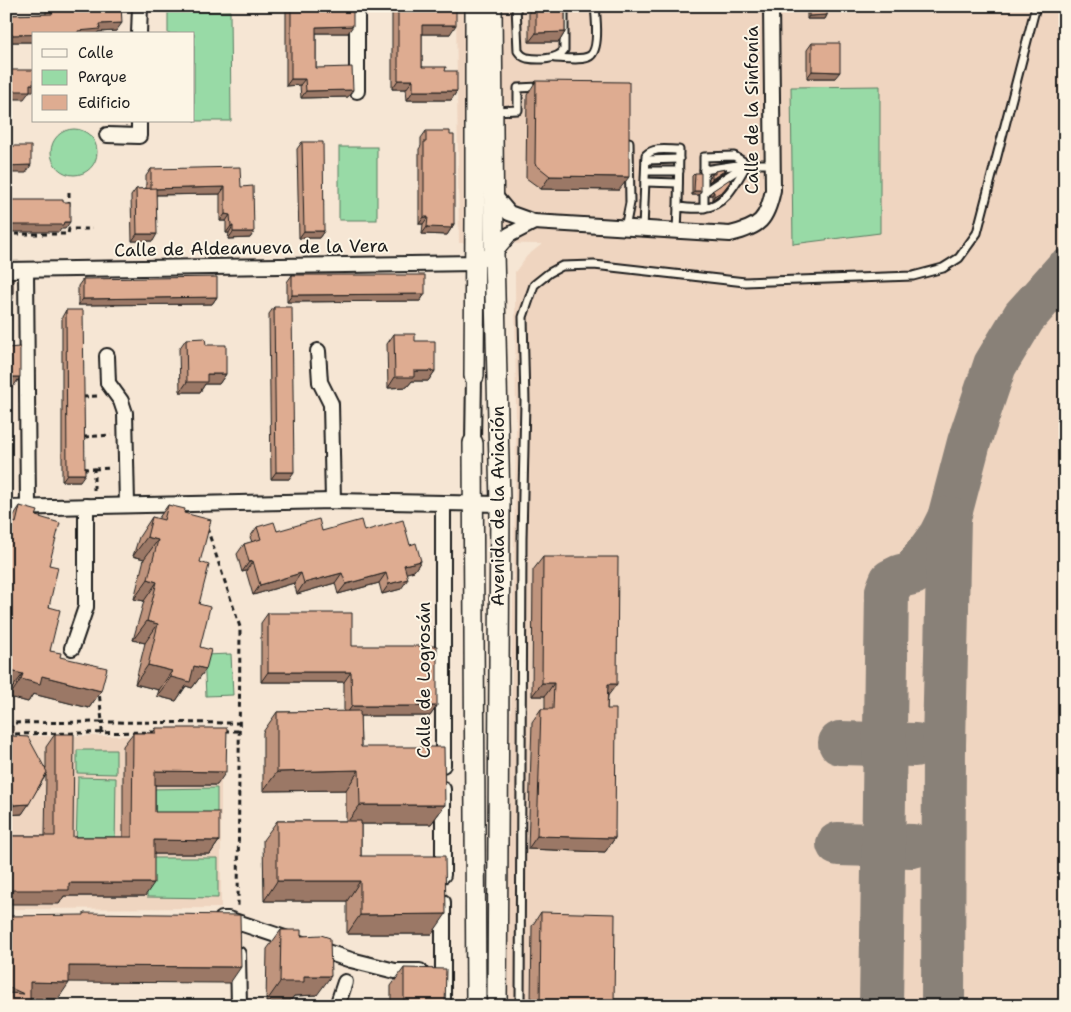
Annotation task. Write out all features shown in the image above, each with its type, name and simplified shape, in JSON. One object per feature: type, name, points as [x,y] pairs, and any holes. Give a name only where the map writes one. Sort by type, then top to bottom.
[{"type":"main road","name":"Avenida de la Aviación","points":[[474,376],[475,6]]},
{"type":"main road","name":"Avenida de la Aviación","points":[[492,6],[493,194],[500,504],[497,1006]]},
{"type":"main road","name":"Avenida de la Aviación","points":[[473,443],[476,1006]]},
{"type":"street","points":[[139,32],[140,6]]},
{"type":"street","points":[[357,6],[357,91]]},
{"type":"street","name":"Calle de la Sinfonía","points":[[493,194],[509,213],[534,222],[730,234],[747,230],[762,220],[770,207],[773,190],[771,6]]},
{"type":"street","points":[[107,135],[139,136],[139,122]]},
{"type":"street","points":[[494,253],[509,235],[534,222]]},
{"type":"street","name":"Calle de Aldeanueva de la Vera","points":[[6,270],[475,263],[494,253]]},
{"type":"street","points":[[26,270],[28,507]]},
{"type":"street","points":[[318,351],[320,382],[331,404],[333,501]]},
{"type":"street","points":[[106,356],[108,383],[121,401],[124,413],[127,505]]},
{"type":"street","name":"Avenida de la Aviación","points":[[473,443],[474,376]]},
{"type":"street","points":[[6,508],[90,502],[127,505],[333,501],[500,504]]},
{"type":"street","points":[[72,648],[86,607],[90,502]]},
{"type":"street","name":"Calle de Logrosán","points":[[442,503],[443,1006]]},
{"type":"street","points":[[209,919],[228,919],[351,960],[396,971],[443,971]]},
{"type":"street","points":[[237,937],[239,1006]]},
{"type":"street","points":[[337,1006],[345,982]]},
{"type":"lane","points":[[516,6],[518,51],[527,58],[582,58],[590,56],[594,51],[596,40],[596,6]]},
{"type":"lane","points":[[553,58],[562,54],[564,50],[564,6]]},
{"type":"lane","points":[[520,1006],[522,548],[525,410],[523,317],[534,286],[548,273],[562,266],[594,264],[745,282],[913,276],[943,268],[959,258],[977,233],[1036,6]]},
{"type":"lane","points":[[492,112],[518,110],[518,88],[545,88]]},
{"type":"lane","points":[[625,228],[630,203],[629,135]]},
{"type":"lane","points":[[643,229],[646,155],[654,150],[679,150],[677,231]]},
{"type":"lane","points":[[704,208],[704,157],[734,156],[747,164]]},
{"type":"lane","points":[[704,170],[747,164],[773,164]]},
{"type":"lane","points":[[704,192],[747,164]]},
{"type":"lane","points":[[678,207],[704,208],[717,203],[733,188],[747,164]]},
{"type":"lane","points":[[646,171],[679,171]]},
{"type":"lane","points":[[645,182],[678,183]]},
{"type":"path","points":[[69,190],[69,209]]},
{"type":"path","points":[[6,234],[68,234],[68,229],[92,229]]},
{"type":"path","points":[[83,387],[84,405]]},
{"type":"path","points":[[83,397],[97,396]]},
{"type":"path","points":[[84,429],[84,445]]},
{"type":"path","points":[[84,437],[118,435]]},
{"type":"path","points":[[85,461],[85,469],[118,467]]},
{"type":"path","points":[[90,502],[94,469]]},
{"type":"path","points":[[207,526],[240,627],[238,915]]},
{"type":"path","points":[[98,687],[102,733]]},
{"type":"path","points":[[6,722],[239,723]]},
{"type":"path","points":[[219,732],[238,731]]},
{"type":"path","points":[[6,734],[161,732]]},
{"type":"shaded area","points":[[456,6],[1065,6],[1065,1006],[506,1006],[516,436],[515,272],[527,256],[542,244],[459,243]]},
{"type":"shaded area","points":[[6,736],[221,736],[221,908],[6,909]]},
{"type":"green space","points":[[230,11],[231,121],[195,121],[195,32],[168,32],[168,12]]},
{"type":"green space","points":[[880,86],[880,233],[793,244],[791,87]]},
{"type":"green space","points":[[79,129],[91,135],[96,143],[96,161],[91,169],[83,174],[69,175],[57,169],[52,161],[51,147],[57,135],[65,130]]},
{"type":"green space","points":[[339,147],[377,147],[377,220],[339,220]]},
{"type":"green space","points":[[231,654],[233,695],[206,696],[204,655]]},
{"type":"green space","points":[[77,750],[116,750],[116,774],[77,773]]},
{"type":"green space","points":[[78,777],[116,778],[115,847],[76,846]]},
{"type":"green space","points":[[217,788],[217,822],[149,822],[149,789]]},
{"type":"green space","points":[[147,858],[218,858],[218,898],[147,897]]},
{"type":"building","points":[[52,6],[121,6],[122,23],[99,24],[100,29],[78,32],[32,32],[32,35],[6,35],[6,15],[52,14]]},
{"type":"building","points":[[291,6],[353,6],[353,26],[316,27],[316,68],[352,67],[353,90],[306,91],[305,79],[291,79]]},
{"type":"building","points":[[398,6],[456,6],[456,25],[422,25],[422,67],[446,67],[445,71],[457,71],[457,91],[413,91],[413,80],[398,80]]},
{"type":"building","points":[[536,6],[565,6],[565,32],[536,33]]},
{"type":"building","points":[[809,6],[827,6],[827,15],[809,16]]},
{"type":"building","points":[[812,43],[840,43],[840,72],[812,71]]},
{"type":"building","points":[[6,70],[32,70],[30,91],[6,91]]},
{"type":"building","points":[[536,81],[629,82],[629,177],[550,176],[535,164]]},
{"type":"building","points":[[426,131],[450,131],[450,135],[454,135],[454,224],[451,224],[452,228],[427,227],[428,217],[424,217],[424,142],[426,142]]},
{"type":"building","points":[[302,142],[323,142],[324,231],[304,231]]},
{"type":"building","points":[[6,146],[31,146],[31,165],[6,166]]},
{"type":"building","points":[[240,167],[241,187],[253,186],[254,232],[233,232],[230,215],[225,214],[225,187],[151,189],[151,169]]},
{"type":"building","points":[[727,169],[712,179],[712,174],[715,174],[715,171]]},
{"type":"building","points":[[695,173],[701,173],[701,191],[694,191]]},
{"type":"building","points":[[730,179],[730,182],[723,191],[714,196],[712,191]]},
{"type":"building","points":[[156,188],[157,234],[137,234],[136,189]]},
{"type":"building","points":[[6,200],[63,200],[63,202],[70,202],[70,222],[64,222],[63,225],[6,225]]},
{"type":"building","points":[[292,275],[425,275],[425,294],[292,295]]},
{"type":"building","points":[[217,277],[217,297],[83,299],[83,279]]},
{"type":"building","points":[[6,280],[13,280],[13,298],[6,298]]},
{"type":"building","points":[[274,307],[292,307],[294,472],[276,472]]},
{"type":"building","points":[[66,310],[83,310],[85,474],[67,474]]},
{"type":"building","points":[[394,334],[415,334],[415,341],[435,341],[435,371],[414,371],[414,377],[395,377]]},
{"type":"building","points":[[205,338],[206,345],[226,345],[226,374],[207,374],[207,382],[187,382],[186,339]]},
{"type":"building","points":[[20,347],[20,377],[6,377],[6,348]]},
{"type":"building","points":[[168,505],[185,509],[184,513],[211,520],[200,562],[209,565],[199,604],[210,607],[200,647],[211,650],[206,669],[194,666],[190,682],[171,677],[172,671],[148,665],[158,624],[147,621],[157,582],[148,579],[158,540],[147,537],[152,517],[164,520]]},
{"type":"building","points":[[20,506],[38,511],[36,516],[60,523],[49,565],[58,567],[49,607],[60,610],[50,651],[61,653],[60,657],[107,668],[101,691],[42,676],[40,684],[21,679],[23,674],[6,670],[6,636],[8,628],[6,627],[6,595],[9,584],[6,583],[6,547],[8,540],[6,540],[6,520],[16,523]]},
{"type":"building","points":[[319,519],[322,531],[361,520],[364,531],[403,520],[410,545],[416,543],[421,561],[404,565],[408,579],[389,584],[386,573],[346,584],[342,573],[304,583],[301,573],[260,585],[253,561],[249,562],[244,544],[261,539],[257,527],[274,522],[277,531]]},
{"type":"building","points":[[543,557],[618,557],[617,684],[608,684],[607,709],[616,709],[615,838],[537,836],[541,709],[553,709],[554,683],[542,683]]},
{"type":"building","points":[[268,613],[352,613],[352,646],[437,646],[437,706],[352,706],[351,672],[268,672]]},
{"type":"building","points":[[360,711],[361,747],[444,747],[445,805],[360,805],[359,770],[277,772],[277,712]]},
{"type":"building","points":[[6,726],[13,726],[13,736],[28,737],[47,772],[29,804],[14,805],[6,794]]},
{"type":"building","points":[[156,728],[227,728],[226,772],[155,771],[155,812],[219,812],[219,841],[154,840],[154,883],[69,883],[69,890],[6,890],[6,826],[11,826],[11,836],[55,836],[55,734],[74,734],[73,837],[132,837],[133,733],[156,733]]},
{"type":"building","points":[[277,821],[361,821],[361,856],[445,856],[446,914],[360,915],[360,881],[277,881]]},
{"type":"building","points":[[541,912],[615,914],[614,1006],[540,1006]]},
{"type":"building","points":[[84,913],[240,915],[241,967],[69,966],[69,983],[30,982],[30,1006],[6,1006],[6,993],[24,994],[6,986],[6,916],[84,915]]},
{"type":"building","points":[[281,930],[301,930],[301,936],[321,935],[330,938],[331,976],[304,976],[304,982],[280,982]]},
{"type":"building","points":[[404,968],[446,969],[445,1006],[321,1006],[404,1005]]},
{"type":"building","points":[[126,1005],[126,1006],[54,1006]]},
{"type":"building","points":[[196,1005],[196,1006],[155,1006]]},
{"type":"taxiway","points":[[881,1006],[887,591],[891,581],[913,573],[940,536],[949,518],[969,442],[995,365],[1024,317],[1065,271]]},
{"type":"taxiway","points":[[943,1006],[944,745],[949,518]]},
{"type":"taxiway","points":[[840,743],[915,745]]},
{"type":"taxiway","points":[[838,844],[913,846]]}]
